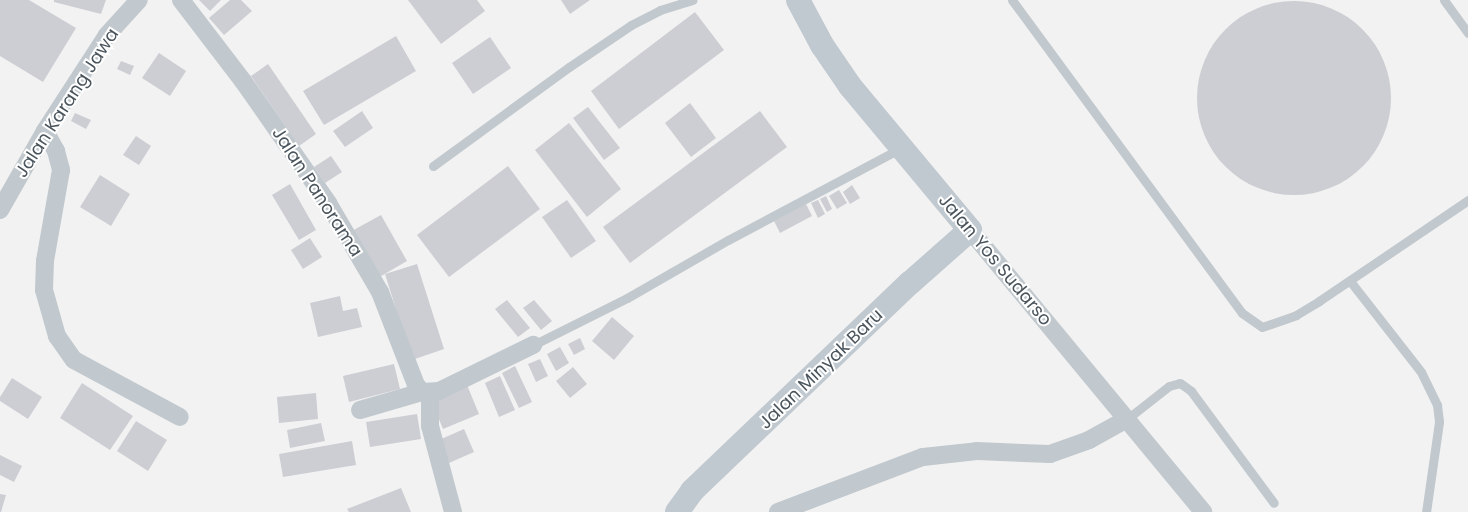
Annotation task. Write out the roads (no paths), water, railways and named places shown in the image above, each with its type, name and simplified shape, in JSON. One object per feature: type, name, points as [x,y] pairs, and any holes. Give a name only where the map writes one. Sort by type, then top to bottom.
[{"type":"main road","name":"Jalan Yos Sudarso","points":[[798,0],[822,45],[850,86],[970,230]]},
{"type":"main road","name":"Jalan Minyak Baru","points":[[677,512],[692,491],[910,283],[970,230]]},
{"type":"street","name":"Jalan Karang Jawa","points":[[0,210],[45,131],[107,35],[139,0]]},
{"type":"street","name":"Jalan Panorama","points":[[181,0],[243,81],[328,202],[380,292],[416,385],[426,392],[430,426],[453,512]]},
{"type":"street","points":[[45,131],[56,151],[60,170],[45,261],[44,290],[57,336],[74,360],[180,417]]},
{"type":"street","name":"Jalan Yos Sudarso","points":[[970,230],[1203,512]]},
{"type":"street","points":[[360,410],[439,390],[533,345]]},
{"type":"street","points":[[778,512],[923,457],[977,451],[1050,454],[1089,440],[1127,419]]},
{"type":"lane","points":[[433,166],[631,25],[660,10],[692,0]]},
{"type":"lane","points":[[1012,0],[1242,314],[1262,327],[1296,315],[1350,281],[1468,200]]},
{"type":"lane","points":[[1444,0],[1468,33]]},
{"type":"lane","points":[[533,345],[627,298],[728,240],[901,148]]},
{"type":"lane","points":[[1350,281],[1421,372],[1437,405],[1439,422],[1426,512]]},
{"type":"lane","points":[[1127,419],[1169,386],[1180,383],[1191,391],[1274,503]]}]
